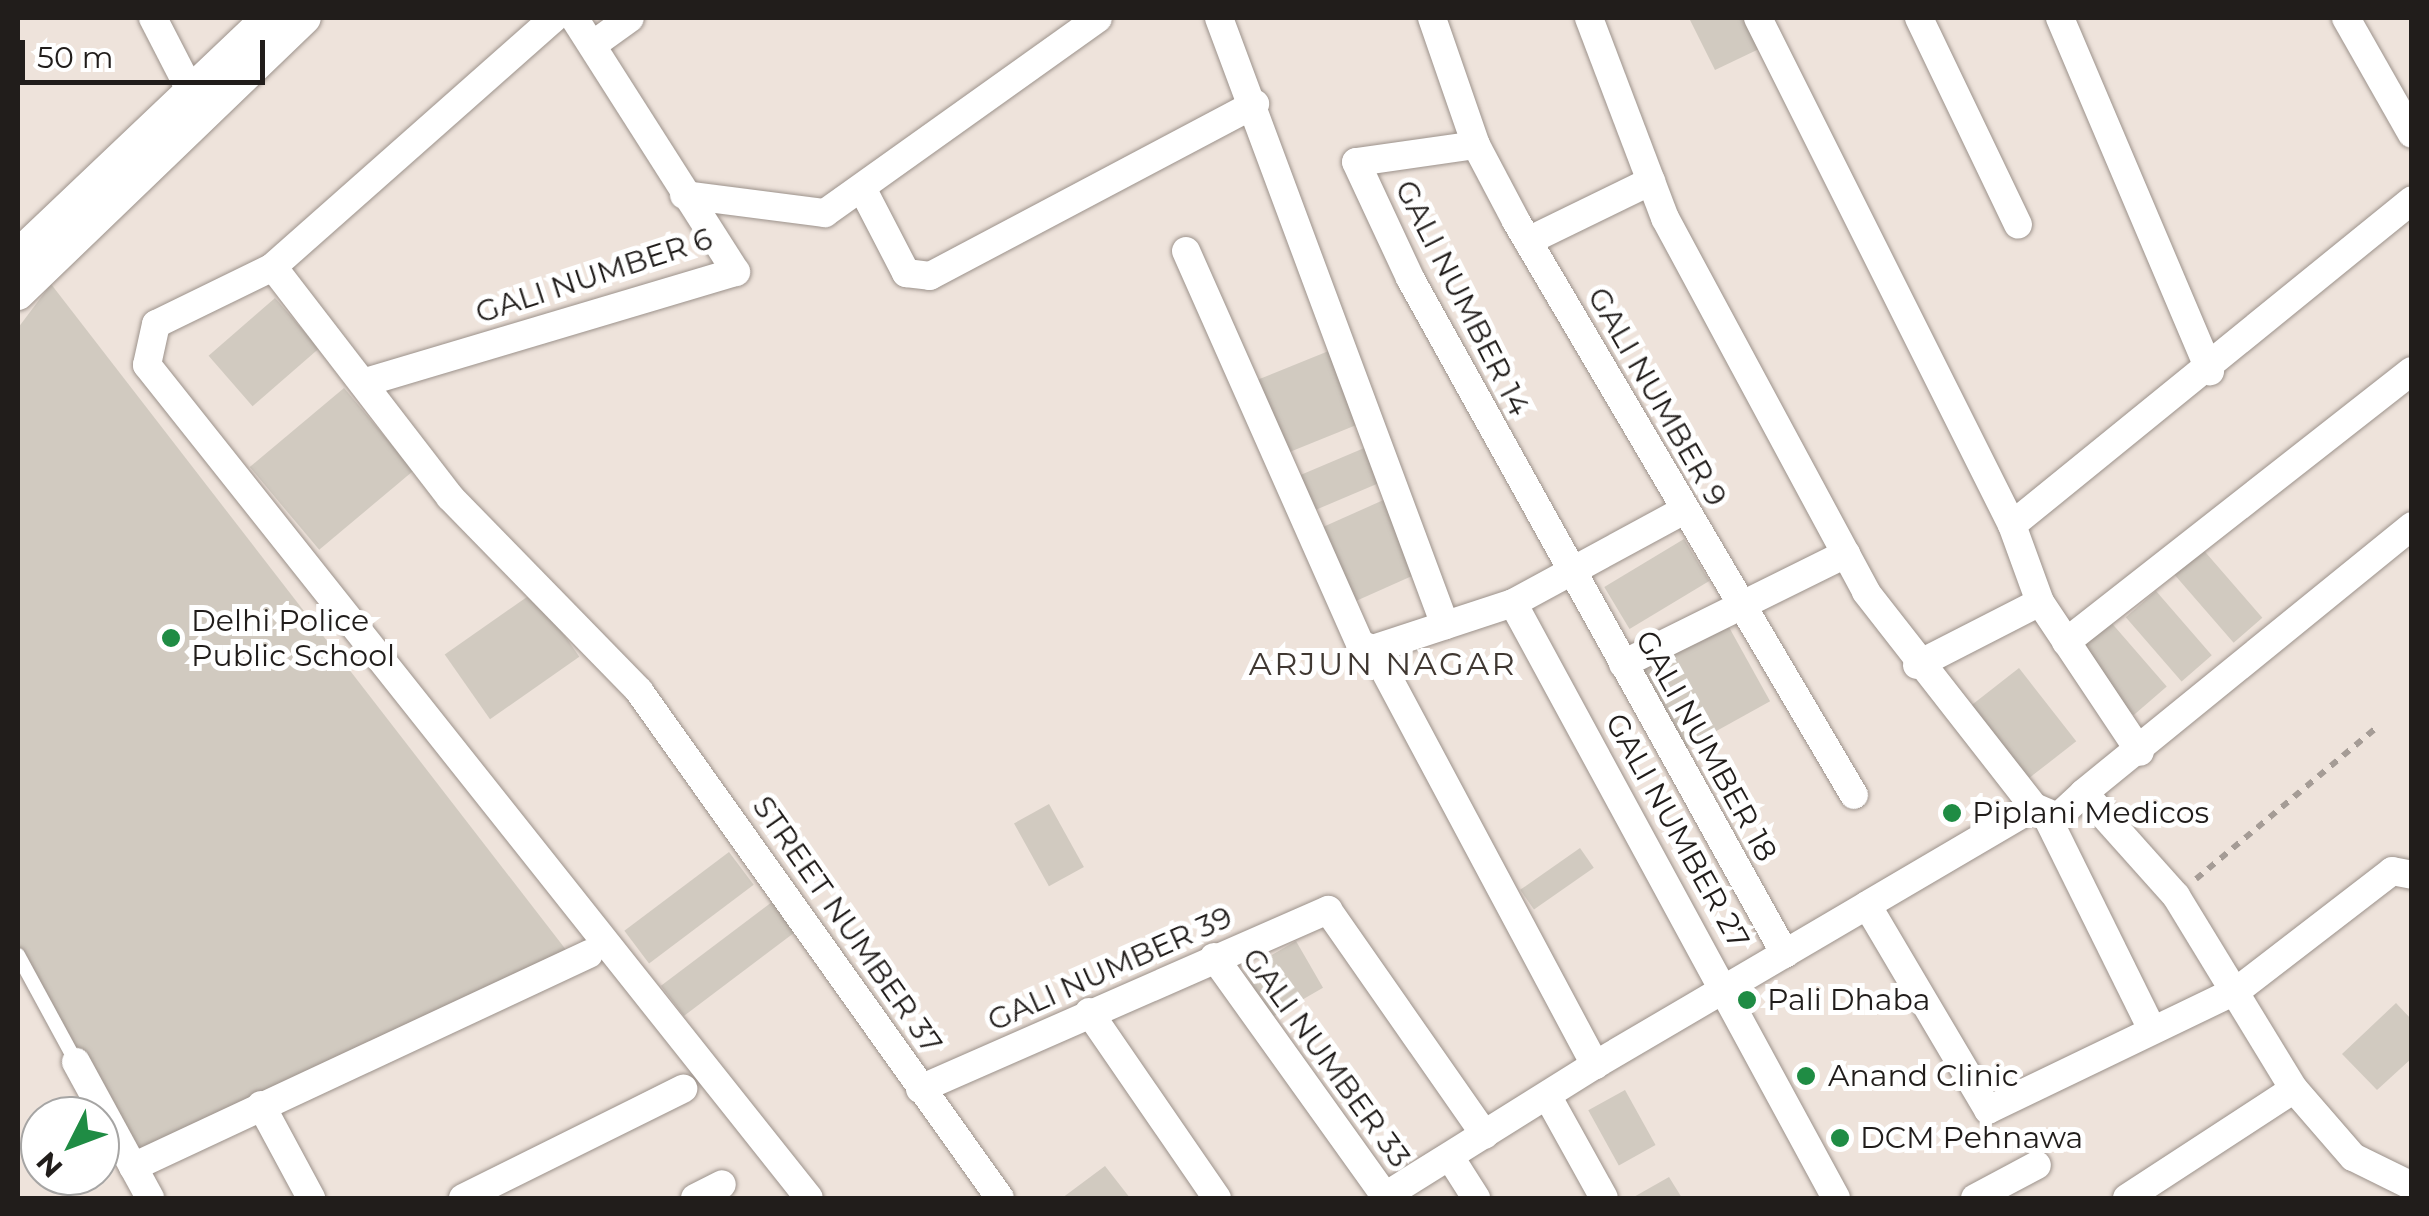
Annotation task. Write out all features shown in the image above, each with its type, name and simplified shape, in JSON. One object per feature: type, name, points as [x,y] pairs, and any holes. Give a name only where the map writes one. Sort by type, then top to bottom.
[{"type":"street","points":[[153,18],[189,88]]},
{"type":"street","points":[[18,255],[189,88],[268,18]]},
{"type":"street","points":[[18,292],[305,18]]},
{"type":"street","points":[[554,18],[273,267],[156,324],[147,365],[809,1198]]},
{"type":"street","name":"GALI NUMBER 6","points":[[366,382],[736,272],[574,18]]},
{"type":"street","points":[[594,44],[630,18]]},
{"type":"street","points":[[684,195],[825,213],[1098,18]]},
{"type":"street","points":[[1218,18],[1255,104],[1445,625]]},
{"type":"street","name":"GALI NUMBER 9","points":[[1432,18],[1476,145],[1528,241],[1736,603],[1854,795]]},
{"type":"street","points":[[1589,18],[1651,181],[1846,554],[1917,665],[2040,812],[2151,1027]]},
{"type":"street","points":[[1758,18],[2012,525],[2040,602],[2140,752]]},
{"type":"street","points":[[1931,18],[1920,18],[2018,225]]},
{"type":"street","points":[[2060,18],[2210,371]]},
{"type":"street","points":[[2346,18],[2412,134]]},
{"type":"street","points":[[862,188],[906,273],[930,276],[1255,104]]},
{"type":"street","name":"GALI NUMBER 14","points":[[1476,145],[1356,162],[1571,570]]},
{"type":"street","points":[[1528,241],[1651,181]]},
{"type":"street","points":[[2012,525],[2210,371],[2412,200]]},
{"type":"street","points":[[1186,251],[1345,627],[1373,649],[1594,1065]]},
{"type":"street","name":"STREET NUMBER 37","points":[[273,267],[366,382],[450,497],[639,690],[1000,1198]]},
{"type":"street","points":[[2066,642],[2412,371]]},
{"type":"street","points":[[1373,649],[1513,603],[1684,510]]},
{"type":"street","points":[[1394,1195],[1594,1065],[1726,988],[1867,906],[2040,812],[2084,793],[2140,752],[2412,526]]},
{"type":"street","points":[[1623,664],[1736,603],[1846,554]]},
{"type":"street","name":"GALI NUMBER 18","points":[[1571,570],[1785,954]]},
{"type":"street","points":[[1917,665],[2040,602]]},
{"type":"street","name":"GALI NUMBER 27","points":[[1513,603],[1726,988],[1836,1198]]},
{"type":"street","points":[[2084,793],[2176,896],[2239,989],[2294,1089],[2353,1157],[2412,1186]]},
{"type":"street","points":[[1867,906],[1988,1110],[2151,1027],[2239,989],[2392,871],[2412,875]]},
{"type":"street","name":"GALI NUMBER 39","points":[[920,1089],[1328,910],[1484,1135]]},
{"type":"street","points":[[133,1167],[590,954]]},
{"type":"street","name":"GALI NUMBER 33","points":[[1214,957],[1394,1195]]},
{"type":"street","points":[[1089,1012],[1217,1198]]},
{"type":"street","points":[[76,1062],[150,1198]]},
{"type":"street","points":[[463,1198],[682,1089]]},
{"type":"street","points":[[2127,1198],[2294,1089]]},
{"type":"street","points":[[1548,1096],[1604,1198]]},
{"type":"street","points":[[261,1105],[311,1198]]},
{"type":"street","points":[[1450,1156],[1476,1198]]},
{"type":"street","points":[[1976,1198],[2037,1164]]},
{"type":"street","points":[[695,1198],[722,1184]]},
{"type":"lane","points":[[18,955],[76,1062]]},
{"type":"path","points":[[2176,896],[2374,729]]},
{"type":"building","points":[[1689,18],[1744,18],[1759,49],[1715,70]]},
{"type":"building","name":"Delhi Police Public School","points":[[51,284],[570,955],[136,1155],[120,1127],[120,1096],[103,1096],[18,947],[18,328]]},
{"type":"building","points":[[275,298],[319,349],[253,406],[209,356]]},
{"type":"building","points":[[1341,346],[1371,419],[1276,457],[1246,384]]},
{"type":"building","points":[[344,388],[413,471],[319,550],[250,467]]},
{"type":"building","points":[[1376,443],[1391,478],[1307,514],[1292,479]]},
{"type":"building","points":[[1388,498],[1421,572],[1344,606],[1311,532]]},
{"type":"building","points":[[1684,539],[1709,581],[1630,629],[1604,587]]},
{"type":"building","points":[[2200,546],[2262,618],[2234,643],[2171,571]]},
{"type":"building","points":[[2156,591],[2212,655],[2182,681],[2126,617]]},
{"type":"building","points":[[534,592],[579,657],[490,719],[445,655]]},
{"type":"building","points":[[1725,620],[1770,701],[1683,749],[1638,668]]},
{"type":"building","points":[[2109,620],[2167,686],[2134,715],[2076,649]]},
{"type":"building","points":[[2019,668],[2076,741],[2029,778],[1972,705]]},
{"type":"building","points":[[1049,804],[1084,867],[1049,886],[1014,823]]},
{"type":"building","points":[[1580,848],[1594,868],[1534,910],[1520,890]]},
{"type":"building","points":[[729,852],[754,885],[649,964],[624,931]]},
{"type":"building","points":[[772,902],[795,932],[684,1016],[661,986]]},
{"type":"building","points":[[1296,941],[1323,988],[1271,1018],[1244,971]]},
{"type":"building","points":[[2396,1003],[2412,1020],[2412,1058],[2377,1090],[2342,1054]]},
{"type":"building","points":[[1625,1090],[1656,1145],[1619,1165],[1588,1110]]},
{"type":"building","points":[[1105,1166],[1130,1198],[1062,1198]]},
{"type":"building","points":[[1669,1177],[1682,1198],[1632,1198]]},
{"type":"place","name":"Delhi Police Public School","points":[[171,638]]},
{"type":"place","name":"Piplani Medicos","points":[[1952,813]]},
{"type":"place","name":"Pali Dhaba","points":[[1747,1000]]},
{"type":"place","name":"Anand Clinic","points":[[1806,1076]]},
{"type":"place","name":"DCM Pehnawa","points":[[1840,1138]]},
{"type":"district","name":"ARJUN NAGAR","points":[[1383,664]]}]
